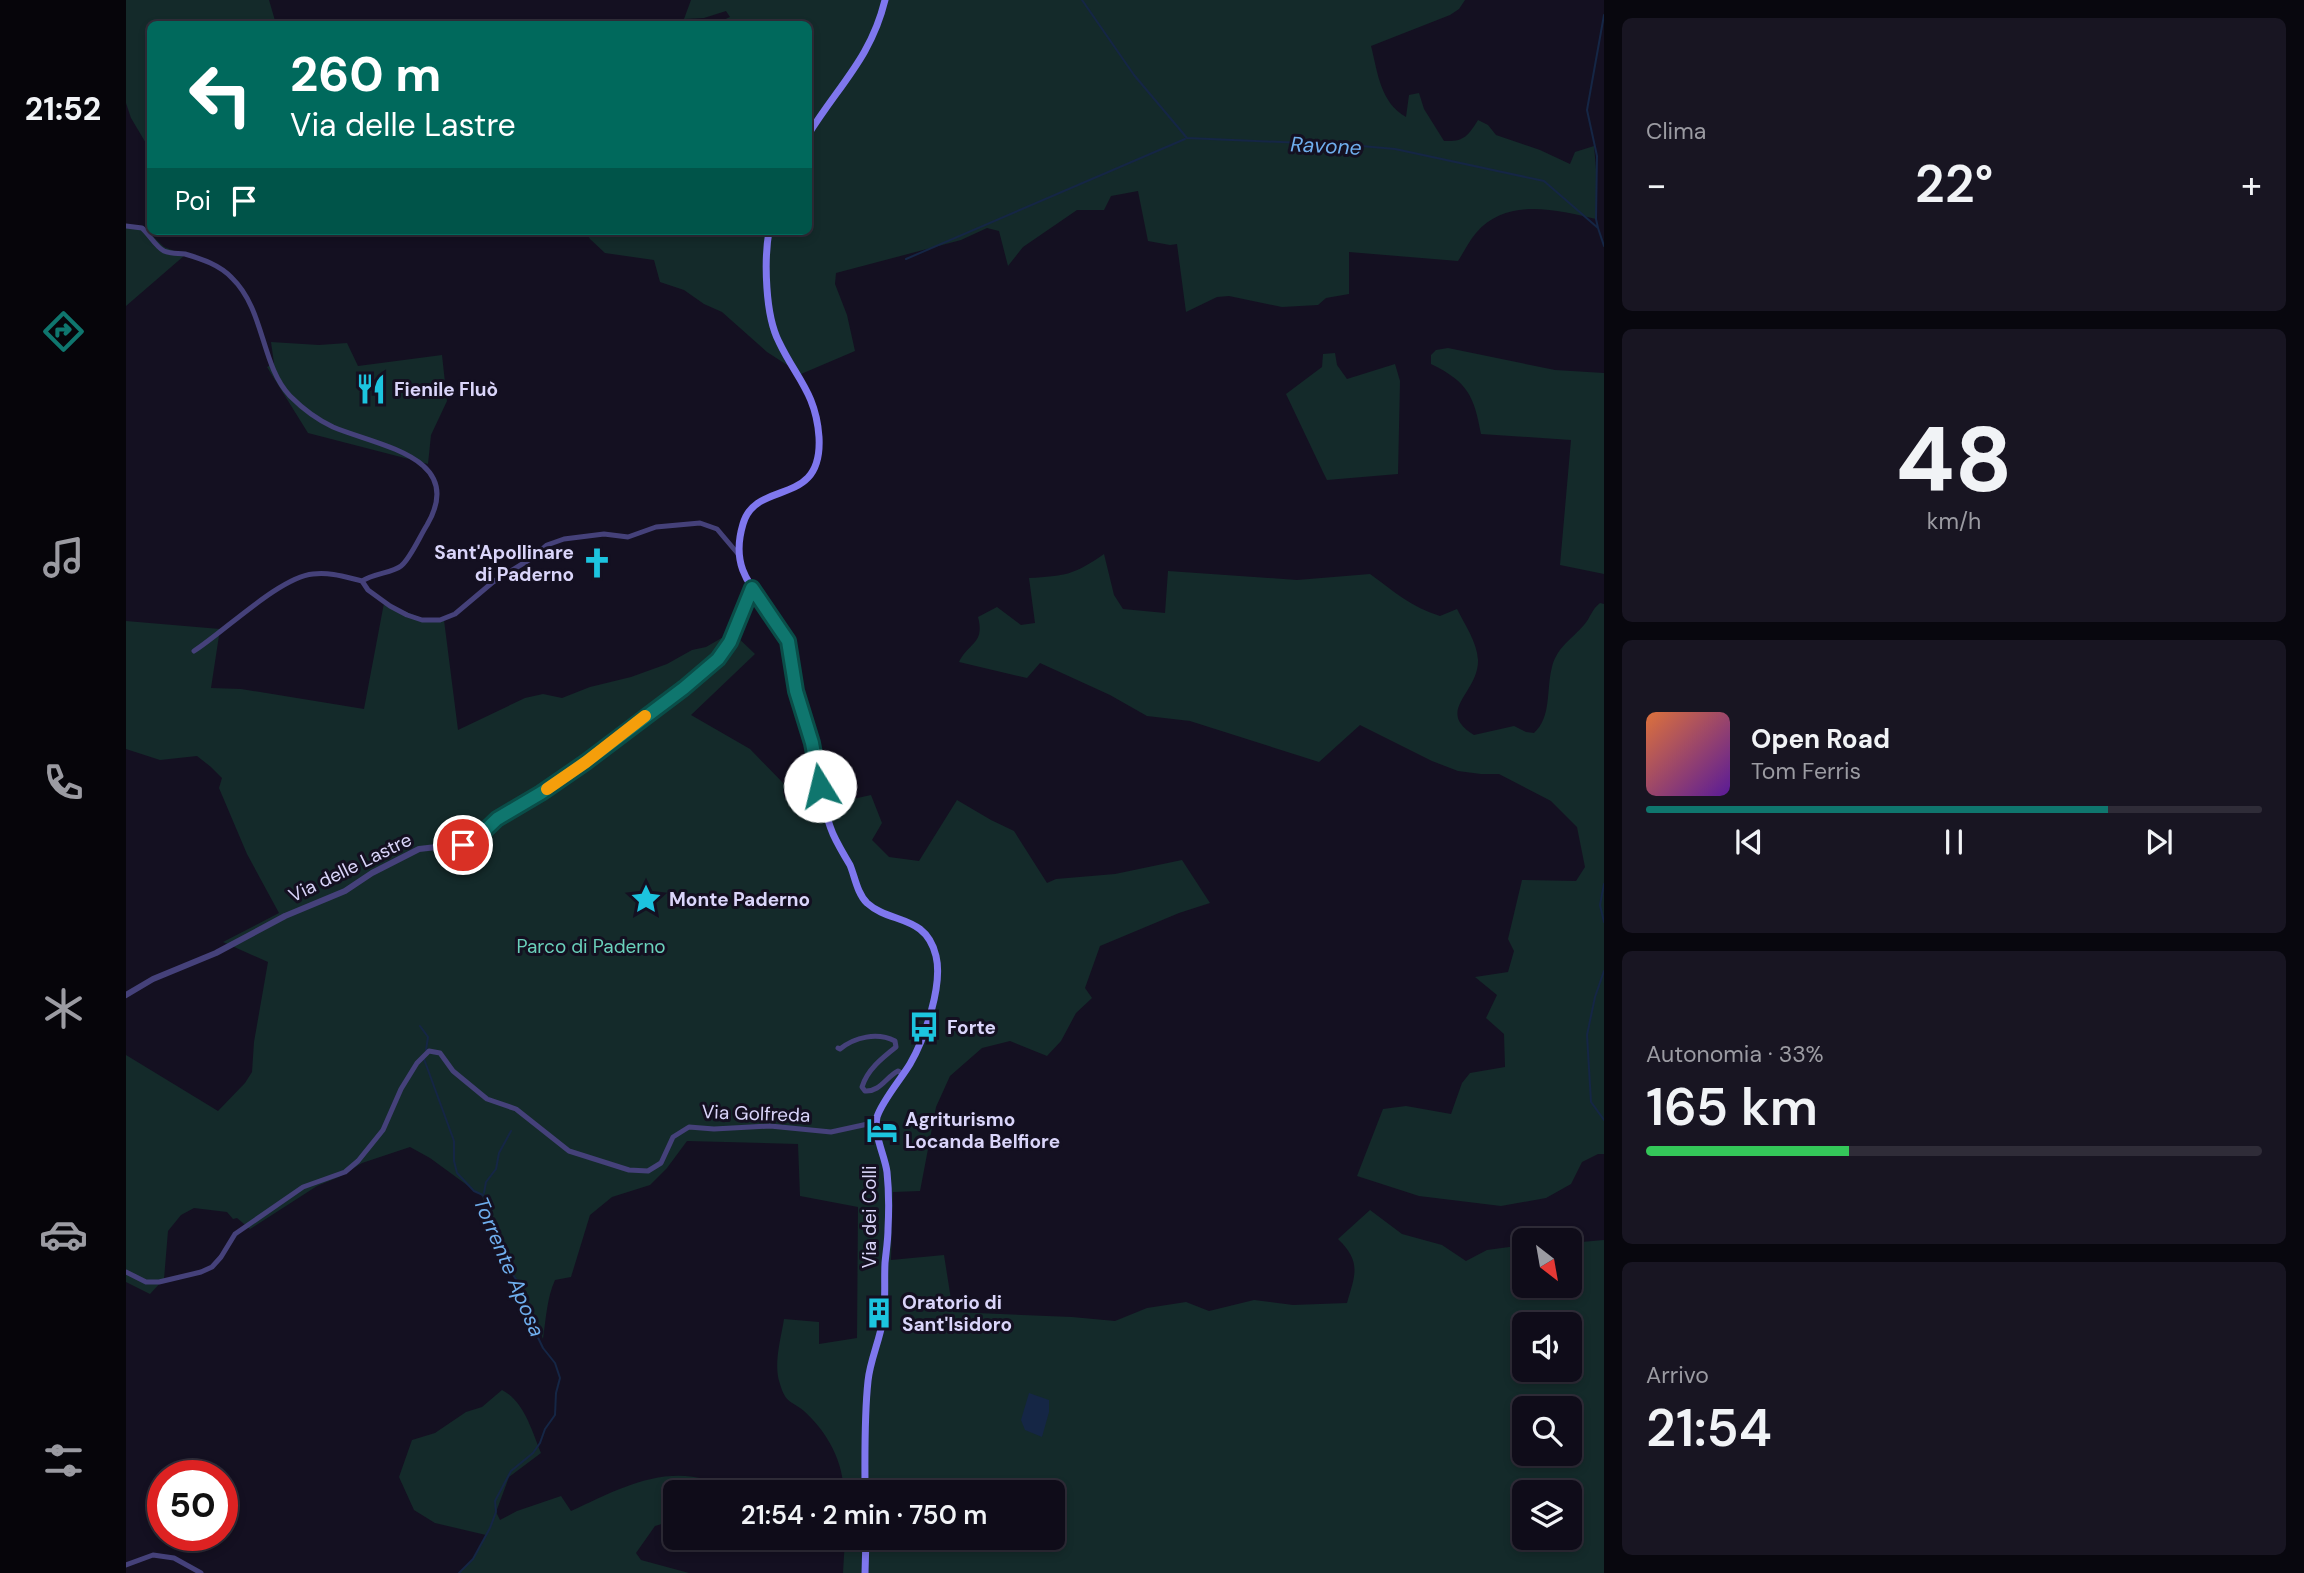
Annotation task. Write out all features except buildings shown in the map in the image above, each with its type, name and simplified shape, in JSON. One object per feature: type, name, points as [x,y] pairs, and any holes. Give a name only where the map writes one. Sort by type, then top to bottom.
[{"type":"main road","points":[[812,129],[866,51],[885,0]]},
{"type":"main road","points":[[769,235],[767,271],[774,328],[779,342],[810,396],[818,431],[818,456],[814,470],[806,481],[787,492],[765,499],[752,508],[744,521],[739,555],[752,588],[788,641],[796,691],[812,743],[824,807],[861,894],[872,906],[920,929],[930,941],[938,972],[932,1008],[918,1049],[884,1105],[877,1122]]},
{"type":"main road","name":"Via dei Colli","points":[[865,1480],[868,1381],[884,1314],[888,1242],[887,1173],[877,1122]]},
{"type":"main road","points":[[864,1573],[865,1550]]},
{"type":"street","points":[[126,226],[142,228],[147,234]]},
{"type":"street","points":[[148,235],[162,250],[207,262],[219,267],[233,279],[246,296],[277,380],[308,412],[332,426],[407,455],[429,469],[438,488],[438,500],[433,515],[403,565],[362,581]]},
{"type":"street","points":[[194,651],[294,578],[324,573],[339,574],[362,581],[368,590],[407,615],[422,620],[440,620],[455,614],[493,582],[532,558],[547,545],[564,539],[604,534],[628,537],[656,527],[700,523],[717,528],[739,555]]},
{"type":"street","name":"Via delle Lastre","points":[[126,995],[153,979],[216,953],[285,916],[345,891],[372,873],[419,849],[463,845],[476,839],[497,819],[586,762],[718,659],[730,642],[752,588]]},
{"type":"street","points":[[838,1048],[841,1049],[857,1038],[894,1040],[896,1047],[880,1060],[864,1080],[862,1087],[865,1091],[872,1092],[898,1071],[903,1074]]},
{"type":"street","name":"Via Golfreda","points":[[126,1272],[146,1282],[159,1282],[212,1267],[235,1234],[303,1187],[345,1172],[358,1161],[383,1130],[401,1089],[423,1055],[429,1051],[440,1053],[453,1071],[487,1099],[516,1109],[569,1151],[629,1170],[648,1171],[661,1163],[673,1138],[689,1127],[714,1129],[770,1126],[831,1132],[877,1122]]},
{"type":"street","points":[[126,1565],[153,1555],[174,1558],[201,1573]]},
{"type":"green space","points":[[126,0],[269,0],[275,21],[147,21],[147,145],[131,118],[126,103]]},
{"type":"green space","points":[[691,0],[1465,0],[1459,9],[1450,15],[1371,46],[1385,95],[1397,111],[1406,117],[1409,95],[1419,93],[1424,109],[1444,141],[1465,137],[1478,120],[1488,125],[1496,135],[1570,164],[1575,152],[1594,146],[1596,219],[1549,210],[1517,210],[1488,222],[1473,236],[1458,261],[1349,252],[1349,294],[1326,298],[1318,305],[1282,307],[1229,296],[1217,297],[1186,312],[1177,244],[1148,241],[1138,191],[1111,196],[1104,210],[1077,210],[1023,247],[1008,266],[999,231],[987,228],[961,240],[836,273],[835,284],[847,315],[855,351],[801,374],[767,352],[722,312],[684,290],[660,282],[654,260],[605,253],[588,235],[812,235],[812,21],[721,21],[730,17],[726,11],[704,18],[684,19]]},
{"type":"green space","points":[[126,224],[143,227],[147,235],[151,235],[164,247],[185,255],[126,306]]},
{"type":"green space","points":[[271,342],[319,345],[347,343],[358,366],[442,355],[447,401],[431,435],[428,464],[308,433],[267,367],[274,363]]},
{"type":"green space","points":[[1448,348],[1555,370],[1604,373],[1604,574],[1560,565],[1571,440],[1481,434],[1472,400],[1467,392],[1453,377],[1431,364],[1431,355],[1436,350]]},
{"type":"green space","points":[[1335,353],[1337,365],[1347,379],[1395,364],[1400,381],[1398,474],[1327,480],[1286,394],[1322,367],[1323,354]]},
{"type":"green space","points":[[1104,554],[1114,595],[1123,609],[1165,613],[1168,571],[1297,580],[1370,574],[1430,613],[1440,616],[1457,609],[1470,634],[1478,660],[1472,682],[1458,709],[1458,718],[1474,735],[1514,726],[1534,733],[1544,719],[1550,675],[1557,654],[1584,625],[1597,606],[1604,604],[1604,1154],[1582,1162],[1571,1184],[1546,1198],[1501,1206],[1419,1196],[1357,1176],[1383,1109],[1406,1106],[1451,1114],[1462,1083],[1470,1073],[1505,1067],[1504,1034],[1486,1018],[1497,995],[1475,977],[1508,972],[1514,951],[1508,939],[1522,880],[1576,881],[1585,867],[1577,827],[1551,801],[1499,774],[1458,771],[1360,725],[1319,762],[1190,721],[1147,716],[1110,695],[1040,663],[1027,678],[959,662],[978,638],[978,617],[997,607],[1021,625],[1035,623],[1029,578],[1069,573]]},
{"type":"green space","name":"Parco di Paderno","points":[[384,603],[422,618],[444,620],[458,730],[525,698],[543,694],[562,698],[590,687],[631,677],[667,664],[692,650],[706,647],[732,632],[755,654],[691,715],[750,749],[785,785],[785,799],[836,782],[844,801],[871,795],[882,823],[872,840],[889,857],[919,861],[957,800],[1014,831],[1047,883],[1056,879],[1115,874],[1182,860],[1210,903],[1100,946],[1085,988],[1092,998],[1076,1013],[1061,1041],[1047,1056],[1010,1041],[982,1048],[950,1076],[936,1107],[920,1191],[893,1192],[891,1260],[944,1255],[953,1312],[1115,1321],[1147,1308],[1186,1302],[1209,1311],[1254,1300],[1293,1305],[1347,1303],[1355,1269],[1351,1255],[1338,1239],[1370,1210],[1402,1234],[1442,1245],[1466,1261],[1487,1250],[1512,1247],[1512,1298],[1582,1298],[1582,1242],[1604,1240],[1604,1573],[843,1573],[844,1550],[1065,1550],[1065,1480],[843,1480],[827,1438],[804,1411],[784,1395],[778,1376],[777,1360],[784,1319],[819,1322],[819,1344],[857,1338],[858,1207],[800,1196],[798,1144],[687,1141],[650,1185],[612,1197],[590,1215],[571,1277],[555,1280],[548,1301],[543,1339],[532,1313],[525,1312],[523,1296],[506,1265],[482,1196],[430,1158],[410,1147],[362,1163],[317,1186],[250,1229],[227,1212],[194,1208],[181,1215],[168,1231],[164,1279],[150,1294],[126,1282],[126,1055],[218,1111],[252,1072],[254,1042],[268,962],[223,942],[279,913],[247,854],[219,788],[222,778],[197,756],[160,760],[126,749],[126,621],[220,629],[211,688],[241,689],[364,709]]},
{"type":"green space","points":[[502,1390],[510,1395],[522,1409],[541,1453],[509,1477],[496,1512],[500,1520],[517,1511],[561,1496],[571,1511],[611,1492],[652,1479],[672,1476],[706,1480],[663,1480],[663,1524],[655,1526],[636,1553],[641,1560],[689,1573],[459,1573],[473,1559],[486,1535],[435,1523],[414,1510],[399,1477],[412,1440],[435,1433],[466,1412],[482,1407]]},
{"type":"water","points":[[1029,1393],[1049,1400],[1049,1412],[1042,1437],[1025,1430],[1021,1420]]},
{"type":"waterway","name":"Ravone","points":[[1082,0],[1134,75],[1187,138],[1395,149],[1544,181],[1598,228],[1604,246]]},
{"type":"waterway","points":[[1598,228],[1597,156],[1587,110],[1604,15]]},
{"type":"waterway","points":[[906,259],[1185,139]]},
{"type":"waterway","name":"Ravone","points":[[1604,884],[1600,905],[1604,922]]},
{"type":"waterway","name":"Ravone","points":[[1604,971],[1587,1035],[1591,1102],[1604,1120]]},
{"type":"waterway","name":"Torrente Aposa","points":[[420,1026],[428,1037],[426,1050]]},
{"type":"waterway","name":"Torrente Aposa","points":[[424,1059],[454,1141],[457,1173],[474,1191],[483,1195],[506,1265],[518,1282],[525,1312],[532,1319],[533,1327],[543,1348],[555,1363],[560,1378],[555,1415],[533,1453],[511,1471],[495,1501],[496,1512],[490,1528],[473,1559],[459,1573]]},
{"type":"waterway","points":[[484,1193],[486,1182],[496,1169],[499,1153],[511,1131]]},
{"type":"slow traffic","points":[[547,789],[645,716]]},
{"type":"place","name":"Fienile Fluò","points":[[371,389]]},
{"type":"place","name":"Sant'Apollinare di Paderno","points":[[597,563]]},
{"type":"place","name":"Monte Paderno","points":[[646,899]]},
{"type":"place","name":"Forte","points":[[924,1027]]},
{"type":"place","name":"Agriturismo Locanda Belfiore","points":[[882,1130]]},
{"type":"place","name":"Oratorio di Sant'Isidoro","points":[[879,1313]]},
{"type":"route","points":[[463,845],[476,839],[497,819],[586,762],[718,659],[730,642],[752,588],[788,641],[796,691],[812,743],[820,786]]}]
